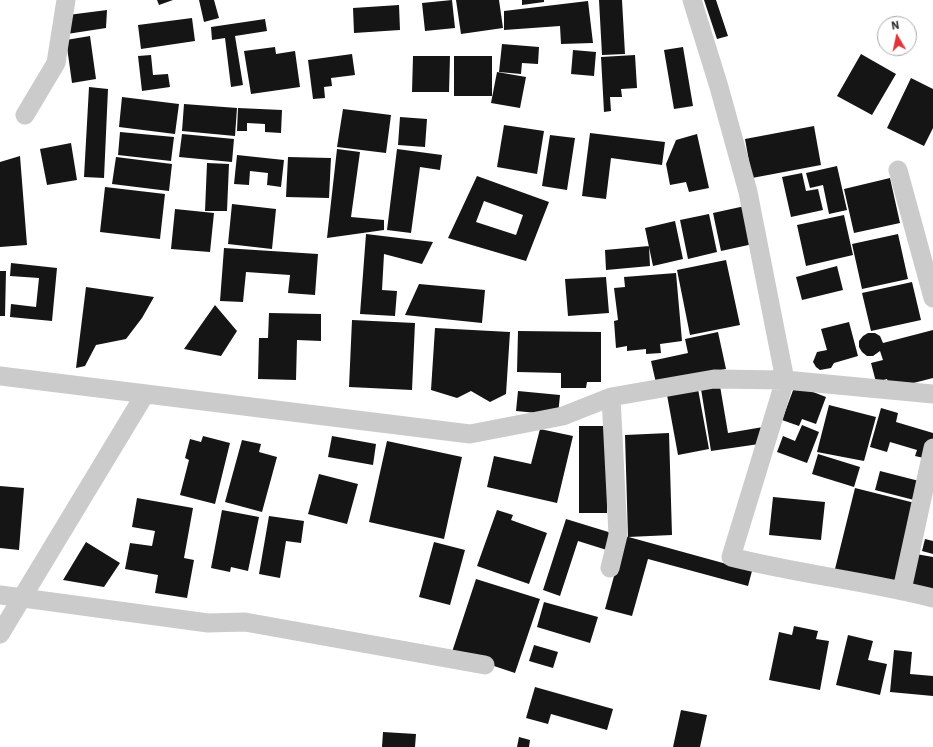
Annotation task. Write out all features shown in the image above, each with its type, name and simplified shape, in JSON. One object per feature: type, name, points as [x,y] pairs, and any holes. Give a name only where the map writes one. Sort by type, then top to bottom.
[{"type":"street","points":[[25,115],[56,63],[66,0]]},
{"type":"street","points":[[692,0],[719,87],[748,192],[785,380],[731,557],[764,566],[902,590],[933,598]]},
{"type":"street","points":[[898,170],[933,298]]},
{"type":"street","points":[[0,376],[470,434],[563,416],[611,397],[714,379],[785,380],[933,394]]},
{"type":"street","points":[[0,634],[145,394]]},
{"type":"street","points":[[610,568],[618,535],[611,397]]},
{"type":"street","points":[[902,590],[933,448]]},
{"type":"street","points":[[0,595],[208,623],[245,622],[485,665]]},
{"type":"building","points":[[157,0],[173,0],[159,5]]},
{"type":"building","points":[[199,0],[214,0],[219,18],[204,22]]},
{"type":"building","points":[[452,0],[455,28],[425,31],[422,3]]},
{"type":"building","points":[[456,0],[499,0],[503,28],[461,34]]},
{"type":"building","points":[[522,0],[544,0],[544,2],[522,5]]},
{"type":"building","points":[[599,0],[622,0],[625,54],[602,55]]},
{"type":"building","points":[[704,0],[716,0],[728,36],[717,39]]},
{"type":"building","points":[[588,1],[593,43],[561,44],[560,26],[504,30],[504,11]]},
{"type":"building","points":[[399,5],[400,30],[354,33],[353,8]]},
{"type":"building","points":[[107,10],[106,28],[67,34],[68,15]]},
{"type":"building","points":[[192,18],[195,41],[141,49],[138,25]]},
{"type":"building","points":[[265,19],[267,31],[235,36],[243,85],[231,87],[225,38],[212,40],[211,27]]},
{"type":"building","points":[[90,36],[96,79],[72,83],[66,40]]},
{"type":"building","points":[[502,44],[539,47],[538,64],[522,63],[521,74],[499,72]]},
{"type":"building","points":[[275,47],[276,54],[295,51],[300,87],[251,94],[244,51]]},
{"type":"building","points":[[683,47],[693,106],[674,109],[664,50]]},
{"type":"building","points":[[573,50],[596,52],[594,76],[571,74]]},
{"type":"building","points":[[352,54],[355,75],[331,78],[332,86],[324,87],[325,98],[313,99],[308,60]]},
{"type":"building","points":[[861,54],[896,74],[872,115],[837,96]]},
{"type":"building","points":[[151,55],[153,75],[168,74],[170,87],[142,91],[138,56]]},
{"type":"building","points":[[635,55],[637,88],[621,89],[622,97],[610,97],[611,111],[604,112],[601,57]]},
{"type":"building","points":[[413,56],[450,56],[449,92],[412,92]]},
{"type":"building","points":[[454,56],[492,56],[492,96],[454,96]]},
{"type":"building","points":[[497,72],[526,77],[520,108],[491,103]]},
{"type":"building","points":[[911,78],[933,89],[933,128],[924,146],[887,128]]},
{"type":"building","points":[[89,87],[108,89],[104,178],[84,177]]},
{"type":"building","points":[[122,97],[179,104],[175,134],[119,127]]},
{"type":"building","points":[[184,104],[237,108],[235,136],[182,131]]},
{"type":"building","points":[[238,108],[282,110],[281,133],[265,132],[265,124],[247,123],[247,131],[237,131]]},
{"type":"building","points":[[343,109],[391,115],[386,153],[337,147]]},
{"type":"building","points":[[400,117],[427,119],[425,147],[398,145]]},
{"type":"building","points":[[504,125],[544,131],[537,174],[497,167]]},
{"type":"building","points":[[814,126],[821,165],[752,178],[745,139]]},
{"type":"building","points":[[120,132],[174,137],[171,161],[118,155]]},
{"type":"building","points":[[590,133],[665,142],[662,165],[611,158],[606,199],[582,196]]},
{"type":"building","points":[[182,134],[234,139],[232,162],[179,157]]},
{"type":"building","points":[[697,134],[709,188],[689,192],[686,182],[670,185],[666,164],[676,140]]},
{"type":"building","points":[[550,135],[575,138],[567,190],[542,186]]},
{"type":"building","points":[[71,143],[77,180],[47,185],[40,149]]},
{"type":"building","points":[[337,149],[360,152],[351,217],[384,220],[384,230],[327,238]]},
{"type":"building","points":[[397,149],[442,155],[440,170],[420,167],[411,233],[387,230]]},
{"type":"building","points":[[237,155],[284,160],[281,187],[267,185],[268,173],[250,171],[249,185],[234,184]]},
{"type":"building","points":[[20,156],[27,245],[0,247],[0,162]]},
{"type":"building","points":[[116,157],[172,164],[169,191],[112,184]]},
{"type":"building","points":[[288,157],[331,158],[329,198],[286,197]]},
{"type":"building","points":[[207,163],[229,164],[227,211],[205,211]]},
{"type":"building","points":[[837,166],[847,210],[829,214],[823,185],[810,188],[806,173]]},
{"type":"building","points":[[802,173],[806,191],[818,189],[823,210],[791,217],[782,177]]},
{"type":"building","points":[[477,176],[549,202],[526,261],[448,238]],"holes":[[[484,201],[523,215],[516,235],[476,222]]]},
{"type":"building","points":[[890,178],[900,223],[854,233],[844,189]]},
{"type":"building","points":[[105,187],[165,194],[160,239],[100,232]]},
{"type":"building","points":[[232,204],[276,209],[272,249],[228,244]]},
{"type":"building","points":[[745,206],[753,244],[721,251],[713,213]]},
{"type":"building","points":[[175,209],[214,213],[210,252],[171,249]]},
{"type":"building","points":[[709,214],[717,252],[688,259],[680,220]]},
{"type":"building","points":[[844,215],[853,255],[806,266],[797,225]]},
{"type":"building","points":[[675,221],[683,259],[653,266],[645,228]]},
{"type":"building","points":[[366,234],[433,242],[422,264],[384,254],[382,290],[397,291],[395,316],[360,314]]},
{"type":"building","points":[[898,234],[908,279],[862,289],[852,244]]},
{"type":"building","points":[[649,246],[650,266],[606,270],[605,250]]},
{"type":"building","points":[[224,248],[318,254],[315,295],[288,293],[290,275],[246,272],[243,302],[220,301]]},
{"type":"building","points":[[726,260],[740,325],[690,335],[677,270]]},
{"type":"building","points":[[11,263],[57,268],[52,321],[10,317],[11,304],[36,307],[39,278],[10,276]]},
{"type":"building","points":[[837,266],[843,290],[802,300],[796,277]]},
{"type":"building","points":[[0,271],[6,271],[5,316],[0,316]]},
{"type":"building","points":[[676,273],[682,341],[660,344],[661,353],[646,354],[646,349],[627,351],[627,346],[616,348],[614,321],[618,320],[614,288],[625,287],[624,277]]},
{"type":"building","points":[[606,277],[609,313],[568,316],[565,279]]},
{"type":"building","points":[[912,282],[921,320],[871,331],[862,293]]},
{"type":"building","points":[[419,284],[485,290],[482,323],[405,315]]},
{"type":"building","points":[[86,287],[154,297],[142,318],[126,339],[96,345],[85,366],[76,368]]},
{"type":"building","points":[[215,305],[237,331],[221,356],[184,349]]},
{"type":"building","points":[[269,313],[321,314],[321,341],[297,340],[296,380],[258,379],[259,338],[268,338]]},
{"type":"building","points":[[352,320],[415,323],[412,390],[349,387]]},
{"type":"building","points":[[849,322],[858,356],[834,363],[831,368],[820,370],[813,362],[817,352],[827,350],[821,329]]},
{"type":"building","points":[[435,328],[510,332],[506,394],[490,402],[471,391],[457,398],[431,390]]},
{"type":"building","points":[[933,330],[933,378],[890,389],[887,379],[876,382],[871,363],[883,360],[880,351],[873,356],[867,356],[862,352],[859,347],[859,341],[863,336],[868,333],[875,333],[880,336],[883,343]]},
{"type":"building","points":[[518,331],[601,332],[601,382],[587,382],[586,388],[561,388],[561,373],[517,372]]},
{"type":"building","points":[[718,332],[726,369],[656,383],[651,361],[688,353],[685,339]]},
{"type":"building","points":[[795,385],[826,397],[816,424],[802,419],[799,426],[782,420]]},
{"type":"building","points":[[720,386],[728,433],[763,427],[766,443],[711,451],[701,389]]},
{"type":"building","points":[[698,389],[709,449],[678,455],[667,395]]},
{"type":"building","points":[[518,391],[560,395],[558,415],[516,411]]},
{"type":"building","points":[[829,405],[876,417],[864,461],[817,452]]},
{"type":"building","points":[[881,408],[898,413],[896,422],[933,433],[933,442],[928,459],[915,456],[917,450],[890,442],[887,452],[870,447]]},
{"type":"building","points":[[802,425],[819,432],[807,463],[777,452],[783,436],[795,441]]},
{"type":"building","points":[[579,426],[607,426],[607,513],[579,513]]},
{"type":"building","points":[[540,429],[573,436],[557,503],[487,487],[494,456],[531,464]]},
{"type":"building","points":[[669,433],[672,535],[628,537],[625,435]]},
{"type":"building","points":[[203,436],[230,443],[215,504],[180,495],[189,460],[185,458],[190,439],[201,442]]},
{"type":"building","points":[[332,436],[376,444],[373,465],[328,457]]},
{"type":"building","points":[[242,440],[261,444],[259,452],[277,457],[262,512],[225,502]]},
{"type":"building","points":[[387,441],[462,457],[444,539],[369,522]]},
{"type":"building","points":[[818,454],[860,467],[854,487],[812,474]]},
{"type":"building","points":[[880,471],[923,482],[918,501],[875,490]]},
{"type":"building","points":[[319,474],[358,484],[347,524],[308,514]]},
{"type":"building","points":[[0,486],[24,488],[19,550],[0,548]]},
{"type":"building","points":[[855,488],[919,504],[899,585],[835,569]]},
{"type":"building","points":[[773,497],[825,502],[821,540],[769,535]]},
{"type":"building","points":[[137,498],[193,508],[184,558],[194,560],[187,598],[155,593],[158,575],[125,569],[130,543],[152,546],[155,531],[132,527]]},
{"type":"building","points":[[222,510],[259,517],[248,571],[231,567],[230,572],[211,568]]},
{"type":"building","points":[[497,510],[513,515],[511,520],[547,533],[529,584],[477,566]]},
{"type":"building","points":[[269,516],[304,521],[301,543],[286,541],[280,578],[259,574]]},
{"type":"building","points":[[566,519],[615,534],[610,551],[578,541],[560,596],[543,590]]},
{"type":"building","points":[[625,536],[752,571],[748,586],[648,559],[632,616],[605,609]]},
{"type":"building","points":[[925,539],[933,541],[933,554],[922,551]]},
{"type":"building","points":[[86,542],[120,563],[104,587],[63,580]]},
{"type":"building","points":[[434,542],[465,550],[450,605],[419,597]]},
{"type":"building","points":[[916,554],[933,557],[933,591],[908,586]]},
{"type":"building","points":[[476,579],[540,599],[515,673],[452,652]]},
{"type":"building","points":[[544,602],[598,617],[590,643],[537,627]]},
{"type":"building","points":[[794,626],[818,631],[816,639],[829,641],[820,690],[769,680],[779,632],[792,635]]},
{"type":"building","points":[[848,635],[873,641],[868,660],[887,664],[880,695],[836,685]]},
{"type":"building","points":[[534,645],[558,652],[553,668],[529,661]]},
{"type":"building","points":[[894,650],[912,652],[910,674],[933,676],[933,696],[890,692]]},
{"type":"building","points":[[535,687],[613,709],[607,730],[551,714],[548,724],[526,718]]},
{"type":"building","points":[[681,710],[707,715],[700,747],[673,747]]},
{"type":"building","points":[[383,732],[416,734],[415,747],[382,747]]},
{"type":"building","points":[[519,737],[530,740],[529,747],[517,747]]}]
